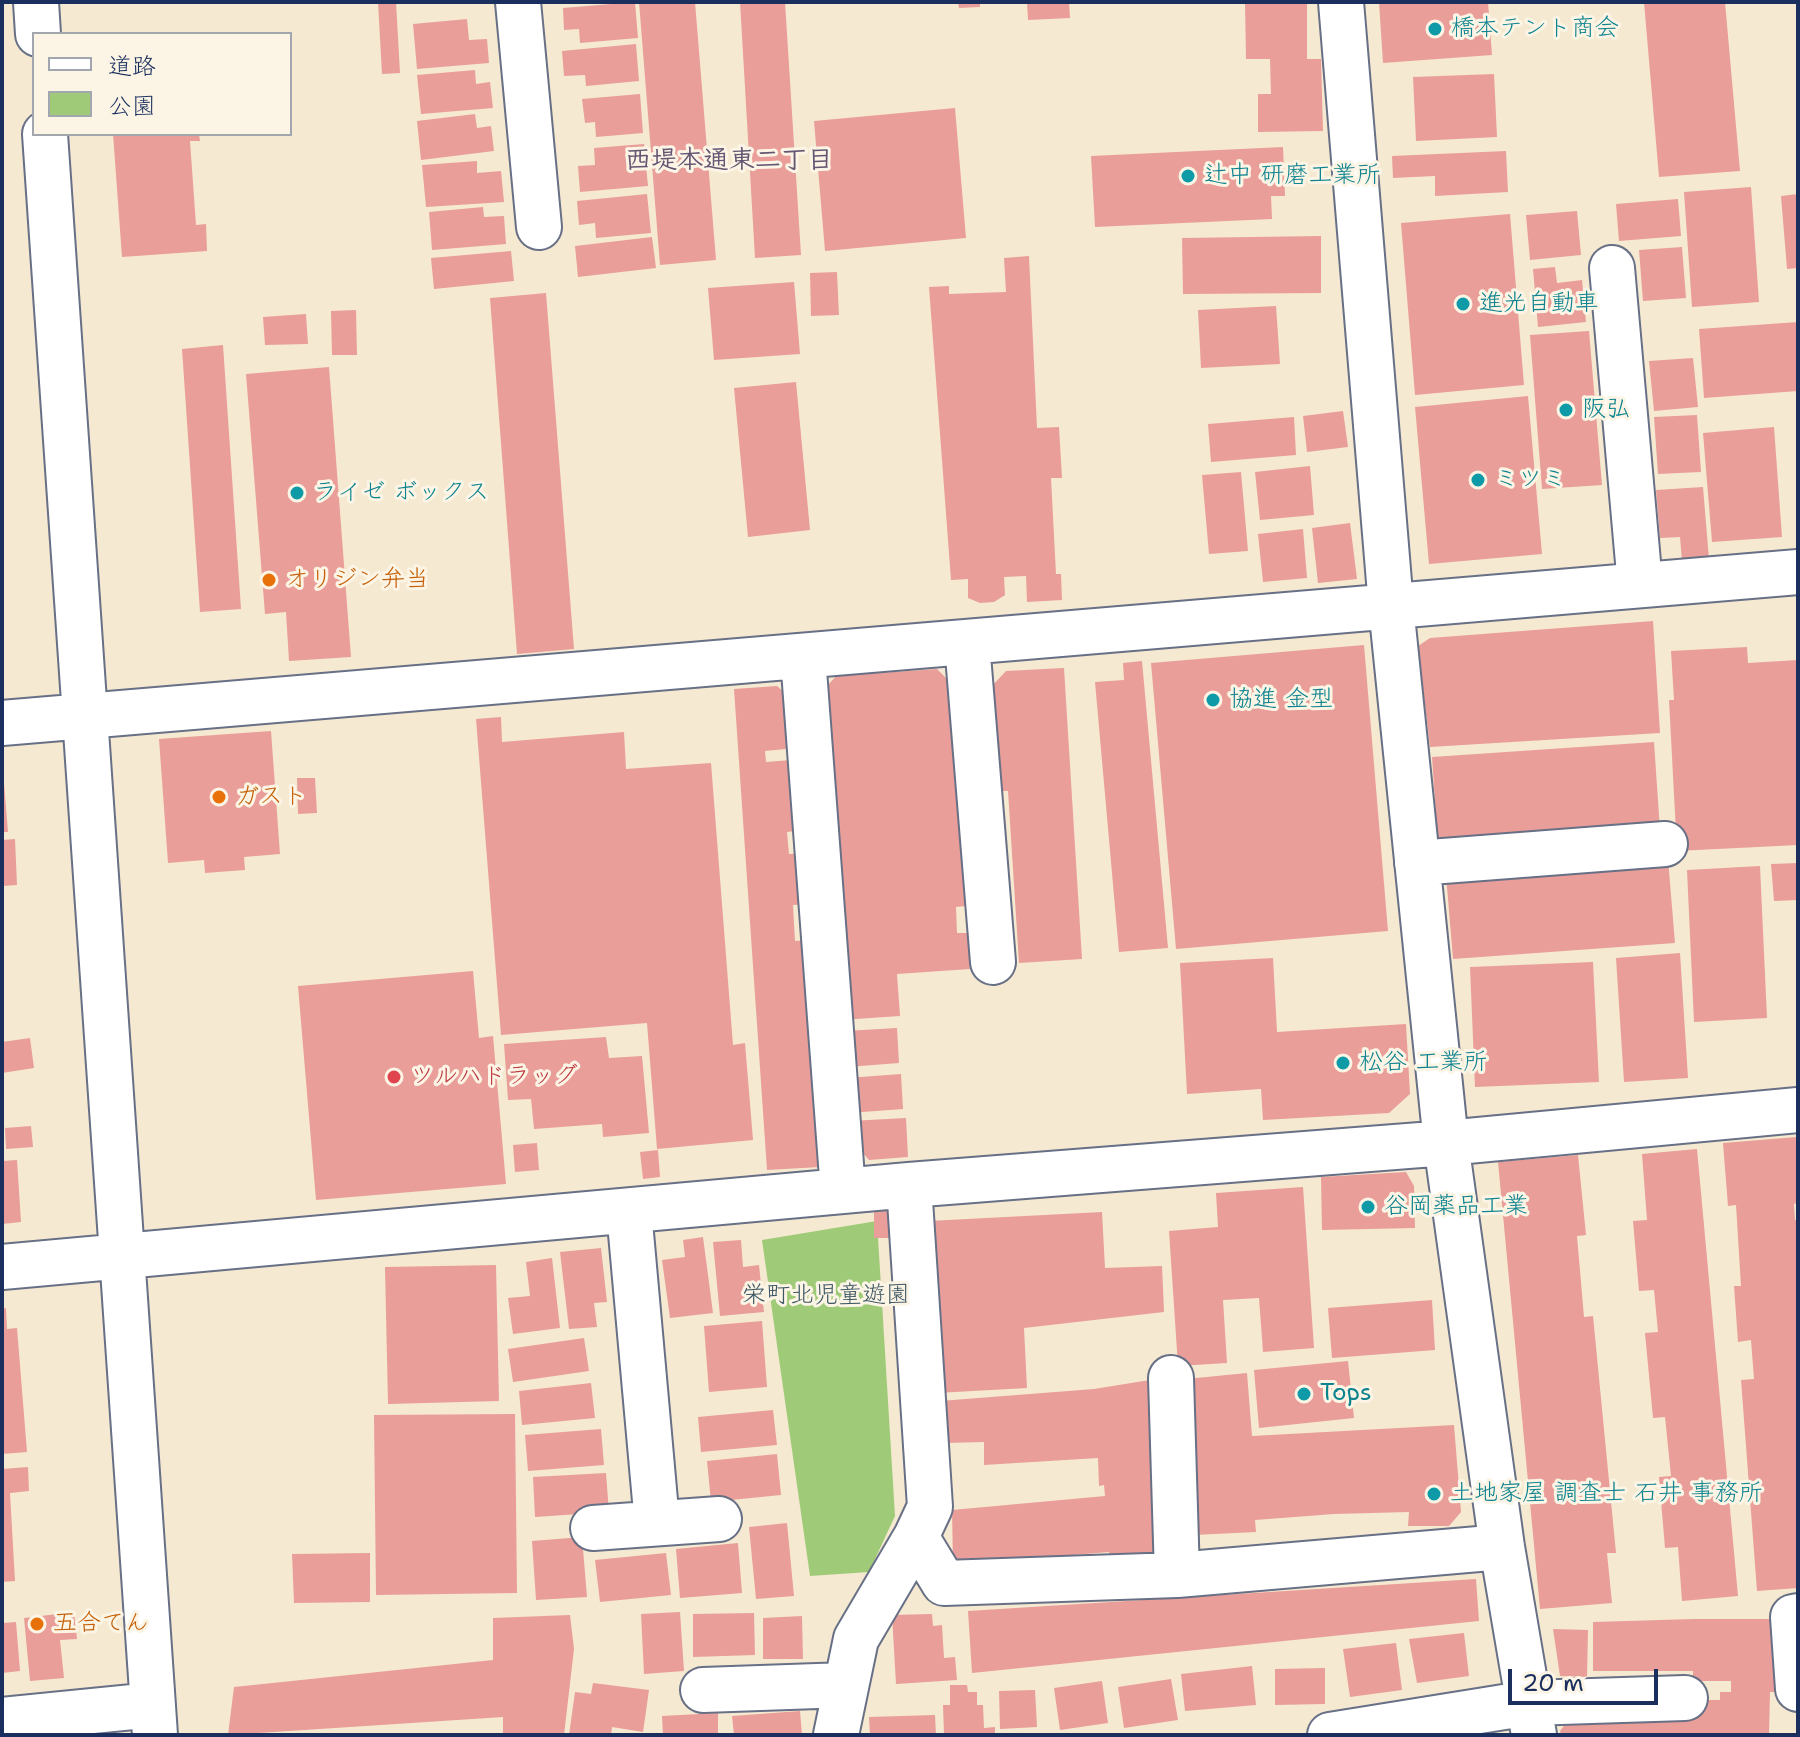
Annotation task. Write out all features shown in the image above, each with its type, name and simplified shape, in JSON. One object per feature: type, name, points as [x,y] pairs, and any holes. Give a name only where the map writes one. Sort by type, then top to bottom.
[{"type":"street","points":[[36,2],[38,32]]},
{"type":"street","points":[[518,2],[539,227]]},
{"type":"street","points":[[1341,2],[1391,606],[1446,1143],[1502,1547],[1532,1719]]},
{"type":"street","points":[[2,1720],[154,1720],[45,136]]},
{"type":"street","points":[[1612,268],[1640,585]]},
{"type":"street","points":[[2,723],[1798,572]]},
{"type":"street","points":[[967,643],[993,962]]},
{"type":"street","points":[[803,657],[843,1191]]},
{"type":"street","points":[[1417,863],[1665,844]]},
{"type":"street","points":[[2,1267],[909,1185],[1446,1143],[1798,1110]]},
{"type":"street","points":[[836,1735],[856,1639],[916,1537],[930,1507],[909,1185]]},
{"type":"street","points":[[629,1211],[657,1523]]},
{"type":"street","points":[[1171,1378],[1177,1575]]},
{"type":"street","points":[[593,1528],[719,1519]]},
{"type":"street","points":[[916,1537],[944,1583],[1177,1575],[1502,1547]]},
{"type":"street","points":[[1798,1616],[1793,1617],[1798,1689]]},
{"type":"street","points":[[703,1690],[846,1685]]},
{"type":"street","points":[[1330,1735],[1532,1719],[1685,1698]]},
{"type":"green space","name":"栄町北児童遊園","points":[[877,1221],[895,1516],[869,1572],[810,1576],[762,1240]]},
{"type":"building","points":[[378,2],[396,2],[400,73],[382,74]]},
{"type":"building","points":[[635,2],[638,38],[580,43],[579,29],[564,30],[563,8]]},
{"type":"building","points":[[639,2],[695,2],[716,260],[660,265]]},
{"type":"building","points":[[740,2],[785,2],[801,255],[755,258]]},
{"type":"building","points":[[958,2],[980,2],[980,7],[959,8]]},
{"type":"building","points":[[1027,2],[1069,2],[1070,18],[1028,20]]},
{"type":"building","points":[[1245,2],[1307,2],[1307,59],[1321,59],[1323,131],[1258,132],[1258,94],[1271,94],[1270,59],[1246,59]]},
{"type":"building","name":"橋本テント商会","points":[[1379,2],[1488,2],[1492,55],[1383,63]]},
{"type":"building","points":[[1644,2],[1725,2],[1740,171],[1659,177]]},
{"type":"building","points":[[467,19],[469,40],[487,39],[489,63],[417,69],[413,24]]},
{"type":"building","points":[[636,44],[639,81],[586,86],[585,75],[564,76],[562,51]]},
{"type":"building","points":[[475,70],[476,84],[490,82],[493,108],[421,114],[417,75]]},
{"type":"building","points":[[1494,74],[1497,137],[1416,141],[1413,77]]},
{"type":"building","points":[[640,94],[643,133],[596,137],[595,122],[585,123],[582,99]]},
{"type":"building","points":[[955,108],[966,238],[825,251],[814,121]]},
{"type":"building","points":[[475,114],[477,128],[491,126],[494,151],[421,160],[417,121]]},
{"type":"building","points":[[113,136],[199,136],[200,141],[190,141],[196,225],[206,224],[207,251],[122,257]]},
{"type":"building","points":[[644,144],[648,186],[580,192],[578,166],[595,165],[594,148]]},
{"type":"building","name":"辻中 研磨工業所","points":[[1283,147],[1285,196],[1271,196],[1272,219],[1095,227],[1091,156]]},
{"type":"building","points":[[1506,151],[1508,192],[1435,196],[1435,176],[1393,178],[1392,156]]},
{"type":"building","points":[[477,161],[477,173],[501,171],[504,202],[426,207],[422,165]]},
{"type":"building","points":[[1751,187],[1759,302],[1692,307],[1684,192]]},
{"type":"building","points":[[647,194],[651,233],[596,238],[595,223],[579,225],[577,201]]},
{"type":"building","points":[[1798,194],[1798,268],[1787,269],[1781,196]]},
{"type":"building","points":[[1678,199],[1681,236],[1619,241],[1616,204]]},
{"type":"building","points":[[483,207],[484,217],[504,216],[506,244],[432,250],[429,212]]},
{"type":"building","points":[[1577,211],[1581,255],[1530,260],[1526,215]]},
{"type":"building","name":"進光自動車","points":[[1510,214],[1524,385],[1415,395],[1401,223]]},
{"type":"building","points":[[1321,236],[1321,293],[1183,294],[1182,238]]},
{"type":"building","points":[[652,237],[656,268],[578,277],[575,246]]},
{"type":"building","points":[[1682,247],[1686,298],[1643,301],[1639,250]]},
{"type":"building","points":[[511,251],[514,281],[434,289],[431,258]]},
{"type":"building","points":[[1029,256],[1037,428],[1059,427],[1062,478],[1051,478],[1056,574],[1061,574],[1062,600],[1027,602],[1026,576],[1004,577],[1005,595],[994,602],[980,603],[968,598],[968,579],[951,580],[929,287],[949,286],[949,294],[1006,292],[1004,258]]},
{"type":"building","points":[[1555,267],[1557,283],[1582,280],[1586,322],[1538,327],[1533,269]]},
{"type":"building","points":[[837,272],[839,315],[811,316],[810,273]]},
{"type":"building","points":[[794,282],[800,354],[714,360],[708,288]]},
{"type":"building","points":[[546,293],[574,649],[517,654],[490,298]]},
{"type":"building","points":[[1276,306],[1280,364],[1201,368],[1198,310]]},
{"type":"building","points":[[356,310],[357,355],[332,355],[331,311]]},
{"type":"building","points":[[306,314],[308,344],[265,345],[263,317]]},
{"type":"building","points":[[1798,322],[1798,391],[1704,398],[1699,329]]},
{"type":"building","name":"阪弘","points":[[1589,331],[1602,485],[1542,489],[1530,335]]},
{"type":"building","points":[[223,345],[241,609],[200,612],[182,349]]},
{"type":"building","points":[[1693,358],[1698,407],[1654,411],[1649,361]]},
{"type":"building","name":"ライゼ ボックス","points":[[329,367],[351,657],[289,661],[286,612],[265,614],[246,374]]},
{"type":"building","points":[[796,382],[810,530],[748,537],[734,388]]},
{"type":"building","name":"ミツミ","points":[[1528,396],[1542,554],[1429,564],[1415,407]]},
{"type":"building","points":[[1343,411],[1348,447],[1307,452],[1303,416]]},
{"type":"building","points":[[1697,415],[1701,472],[1658,474],[1654,417]]},
{"type":"building","points":[[1294,417],[1296,455],[1211,462],[1208,424]]},
{"type":"building","points":[[1774,427],[1782,537],[1712,542],[1703,433]]},
{"type":"building","points":[[1310,466],[1314,515],[1260,520],[1255,472]]},
{"type":"building","points":[[1241,472],[1248,551],[1209,554],[1202,475]]},
{"type":"building","points":[[1703,487],[1709,559],[1682,561],[1680,537],[1660,538],[1656,490]]},
{"type":"building","points":[[1350,523],[1357,579],[1318,583],[1312,528]]},
{"type":"building","points":[[1303,529],[1307,578],[1263,582],[1258,534]]},
{"type":"building","points":[[1653,621],[1660,733],[1430,747],[1418,646],[1430,638]]},
{"type":"building","points":[[1364,645],[1388,931],[1176,949],[1151,663]]},
{"type":"building","points":[[1747,647],[1748,663],[1798,660],[1798,845],[1677,851],[1669,700],[1674,700],[1671,651]]},
{"type":"building","points":[[1142,661],[1168,948],[1119,952],[1095,682],[1124,680],[1123,663]]},
{"type":"building","points":[[1064,668],[1082,959],[1019,963],[1008,791],[996,791],[990,688],[1006,671]]},
{"type":"building","points":[[937,669],[952,684],[966,906],[956,907],[957,933],[968,933],[970,969],[897,974],[900,1016],[841,1020],[820,694],[836,676]]},
{"type":"building","points":[[777,686],[794,701],[796,748],[765,751],[766,762],[791,760],[796,831],[787,832],[789,854],[805,853],[808,904],[793,905],[795,941],[811,940],[820,1167],[767,1170],[734,689]]},
{"type":"building","points":[[501,717],[502,742],[624,732],[626,769],[711,763],[733,1045],[745,1043],[753,1140],[657,1149],[647,1023],[501,1035],[476,719]]},
{"type":"building","name":"ガスト","points":[[271,731],[280,854],[244,857],[245,870],[205,873],[204,860],[168,863],[159,739]]},
{"type":"building","points":[[1654,742],[1660,830],[1438,846],[1432,757]]},
{"type":"building","points":[[297,778],[315,778],[317,813],[298,814]]},
{"type":"building","points":[[4,783],[8,832],[2,832]]},
{"type":"building","points":[[15,839],[17,885],[2,886],[2,840]]},
{"type":"building","points":[[1668,859],[1675,943],[1453,959],[1446,875]]},
{"type":"building","points":[[1798,863],[1798,900],[1774,901],[1771,864]]},
{"type":"building","points":[[1760,866],[1767,1018],[1694,1022],[1687,870]]},
{"type":"building","points":[[1680,953],[1688,1078],[1624,1082],[1616,958]]},
{"type":"building","points":[[1273,958],[1277,1032],[1406,1024],[1410,1094],[1389,1113],[1263,1120],[1261,1089],[1187,1094],[1180,963]]},
{"type":"building","points":[[1593,962],[1599,1082],[1475,1087],[1470,967]]},
{"type":"building","points":[[473,971],[479,1038],[493,1036],[506,1184],[316,1200],[298,986]]},
{"type":"building","points":[[897,1028],[899,1063],[847,1067],[845,1031]]},
{"type":"building","points":[[606,1037],[609,1058],[642,1056],[649,1133],[603,1137],[602,1124],[534,1129],[531,1099],[508,1100],[504,1044]]},
{"type":"building","points":[[30,1038],[34,1068],[2,1073],[2,1042]]},
{"type":"building","points":[[901,1074],[903,1109],[849,1113],[847,1078]]},
{"type":"building","points":[[906,1118],[908,1157],[869,1160],[852,1140],[850,1121]]},
{"type":"building","points":[[31,1126],[33,1147],[6,1149],[5,1128]]},
{"type":"building","points":[[1797,1137],[1798,1203],[1794,1204],[1795,1220],[1798,1220],[1798,1588],[1757,1591],[1741,1380],[1754,1379],[1751,1340],[1738,1342],[1734,1286],[1741,1286],[1736,1205],[1728,1206],[1723,1143]]},
{"type":"building","points":[[537,1143],[539,1170],[515,1172],[513,1145]]},
{"type":"building","points":[[1697,1149],[1738,1596],[1682,1601],[1678,1547],[1665,1548],[1659,1477],[1671,1476],[1665,1417],[1653,1418],[1645,1333],[1658,1332],[1654,1290],[1639,1291],[1633,1221],[1647,1220],[1642,1154]]},
{"type":"building","points":[[658,1150],[660,1177],[643,1179],[640,1152]]},
{"type":"building","points":[[1578,1155],[1586,1235],[1577,1236],[1584,1317],[1593,1316],[1616,1553],[1607,1553],[1612,1603],[1540,1609],[1498,1162]]},
{"type":"building","points":[[17,1160],[21,1222],[2,1224],[2,1161]]},
{"type":"building","name":"谷岡薬品工業","points":[[1406,1172],[1414,1186],[1415,1228],[1322,1230],[1321,1177]]},
{"type":"building","points":[[1303,1187],[1314,1348],[1263,1352],[1259,1298],[1223,1300],[1227,1363],[1178,1366],[1169,1231],[1218,1227],[1216,1193]]},
{"type":"building","points":[[874,1209],[888,1209],[897,1223],[897,1238],[874,1238]]},
{"type":"building","points":[[1102,1212],[1105,1268],[1162,1266],[1164,1312],[1024,1328],[1027,1388],[937,1393],[929,1221]]},
{"type":"building","points":[[703,1237],[713,1313],[670,1318],[662,1260],[685,1257],[683,1240]]},
{"type":"building","points":[[741,1240],[743,1267],[759,1265],[764,1312],[720,1316],[713,1242]]},
{"type":"building","points":[[601,1248],[607,1302],[594,1303],[597,1327],[569,1329],[560,1252]]},
{"type":"building","points":[[552,1258],[560,1328],[513,1334],[508,1298],[530,1296],[526,1262]]},
{"type":"building","points":[[496,1265],[499,1401],[388,1404],[385,1267]]},
{"type":"building","points":[[1432,1300],[1435,1350],[1332,1358],[1328,1308]]},
{"type":"building","points":[[6,1308],[7,1329],[17,1328],[27,1452],[2,1454],[2,1309]]},
{"type":"building","points":[[762,1321],[767,1387],[709,1392],[704,1326]]},
{"type":"building","points":[[584,1338],[589,1371],[513,1382],[508,1349]]},
{"type":"building","name":"Tops","points":[[1348,1361],[1354,1418],[1259,1428],[1254,1370]]},
{"type":"building","points":[[1247,1373],[1252,1436],[1454,1425],[1461,1512],[1449,1526],[1408,1526],[1409,1512],[1334,1514],[1255,1520],[1256,1532],[1194,1535],[1186,1379]]},
{"type":"building","points":[[1156,1379],[1156,1558],[1110,1558],[1109,1552],[953,1565],[952,1510],[1105,1496],[1104,1485],[1099,1486],[1098,1458],[984,1465],[984,1442],[944,1443],[940,1401],[1094,1389]]},
{"type":"building","points":[[591,1383],[595,1418],[522,1425],[519,1391]]},
{"type":"building","points":[[773,1410],[777,1445],[701,1452],[698,1417]]},
{"type":"building","points":[[515,1414],[517,1593],[376,1595],[374,1415]]},
{"type":"building","points":[[601,1429],[604,1465],[528,1471],[525,1435]]},
{"type":"building","points":[[777,1454],[781,1495],[711,1502],[707,1461]]},
{"type":"building","points":[[28,1467],[29,1491],[10,1493],[15,1581],[2,1582],[2,1469]]},
{"type":"building","points":[[606,1473],[609,1512],[535,1517],[533,1477]]},
{"type":"building","points":[[787,1523],[794,1596],[756,1599],[749,1527]]},
{"type":"building","points":[[582,1537],[587,1597],[536,1600],[532,1541]]},
{"type":"building","points":[[738,1543],[742,1593],[680,1598],[676,1549]]},
{"type":"building","points":[[370,1553],[370,1602],[294,1603],[292,1554]]},
{"type":"building","points":[[666,1553],[671,1595],[600,1602],[595,1560]]},
{"type":"building","points":[[1476,1579],[1479,1621],[972,1673],[968,1611]]},
{"type":"building","points":[[74,1612],[77,1639],[60,1640],[64,1678],[30,1681],[24,1618]]},
{"type":"building","points":[[680,1612],[684,1671],[644,1674],[641,1614]]},
{"type":"building","points":[[754,1613],[755,1655],[693,1657],[693,1614]]},
{"type":"building","points":[[932,1614],[933,1626],[942,1625],[944,1658],[955,1657],[957,1680],[896,1684],[892,1615]]},
{"type":"building","points":[[570,1615],[574,1649],[564,1735],[503,1735],[503,1717],[228,1735],[234,1687],[493,1660],[493,1618]]},
{"type":"building","points":[[802,1616],[803,1659],[763,1659],[763,1618]]},
{"type":"building","points":[[1778,1619],[1778,1692],[1770,1692],[1769,1735],[1561,1735],[1560,1731],[1572,1715],[1689,1700],[1720,1700],[1720,1692],[1731,1692],[1731,1681],[1693,1681],[1693,1671],[1593,1671],[1593,1622]]},
{"type":"building","points":[[16,1622],[20,1671],[2,1673],[2,1623]]},
{"type":"building","points":[[1553,1629],[1588,1630],[1587,1677],[1560,1676]]},
{"type":"building","points":[[1464,1633],[1469,1676],[1417,1683],[1409,1639]]},
{"type":"building","points":[[1396,1643],[1402,1690],[1350,1697],[1343,1649]]},
{"type":"building","points":[[1252,1666],[1256,1705],[1185,1711],[1181,1674]]},
{"type":"building","points":[[1325,1668],[1325,1704],[1275,1705],[1275,1669]]},
{"type":"building","points":[[1171,1679],[1178,1720],[1124,1728],[1118,1687]]},
{"type":"building","points":[[1102,1681],[1108,1723],[1060,1730],[1054,1688]]},
{"type":"building","points":[[593,1683],[649,1690],[643,1732],[612,1727],[611,1735],[569,1735],[575,1692],[591,1694]]},
{"type":"building","points":[[950,1685],[967,1685],[968,1692],[977,1692],[977,1705],[983,1705],[984,1728],[995,1727],[995,1735],[944,1735],[943,1705],[950,1705]]},
{"type":"building","points":[[1035,1690],[1037,1727],[1000,1729],[999,1691]]},
{"type":"building","points":[[800,1711],[802,1735],[734,1735],[732,1716]]},
{"type":"building","points":[[718,1713],[718,1735],[663,1735],[662,1716]]},
{"type":"building","points":[[935,1715],[936,1735],[870,1735],[869,1717]]},
{"type":"place","name":"橋本テント商会","points":[[1435,29]]},
{"type":"place","name":"辻中 研磨工業所","points":[[1188,176]]},
{"type":"place","name":"進光自動車","points":[[1463,304]]},
{"type":"place","name":"阪弘","points":[[1566,410]]},
{"type":"place","name":"ミツミ","points":[[1478,480]]},
{"type":"place","name":"ライゼ ボックス","points":[[297,493]]},
{"type":"place","name":"オリジン弁当","points":[[269,580]]},
{"type":"place","name":"協進 金型","points":[[1213,700]]},
{"type":"place","name":"ガスト","points":[[219,797]]},
{"type":"place","name":"松谷 工業所","points":[[1343,1063]]},
{"type":"place","name":"ツルハドラッグ","points":[[394,1077]]},
{"type":"place","name":"谷岡薬品工業","points":[[1368,1207]]},
{"type":"place","name":"Tops","points":[[1304,1394]]},
{"type":"place","name":"土地家屋 調査士 石井 事務所","points":[[1434,1494]]},
{"type":"place","name":"五合てん","points":[[37,1624]]},
{"type":"district","name":"西堤本通東二丁目","points":[[729,161]]}]
